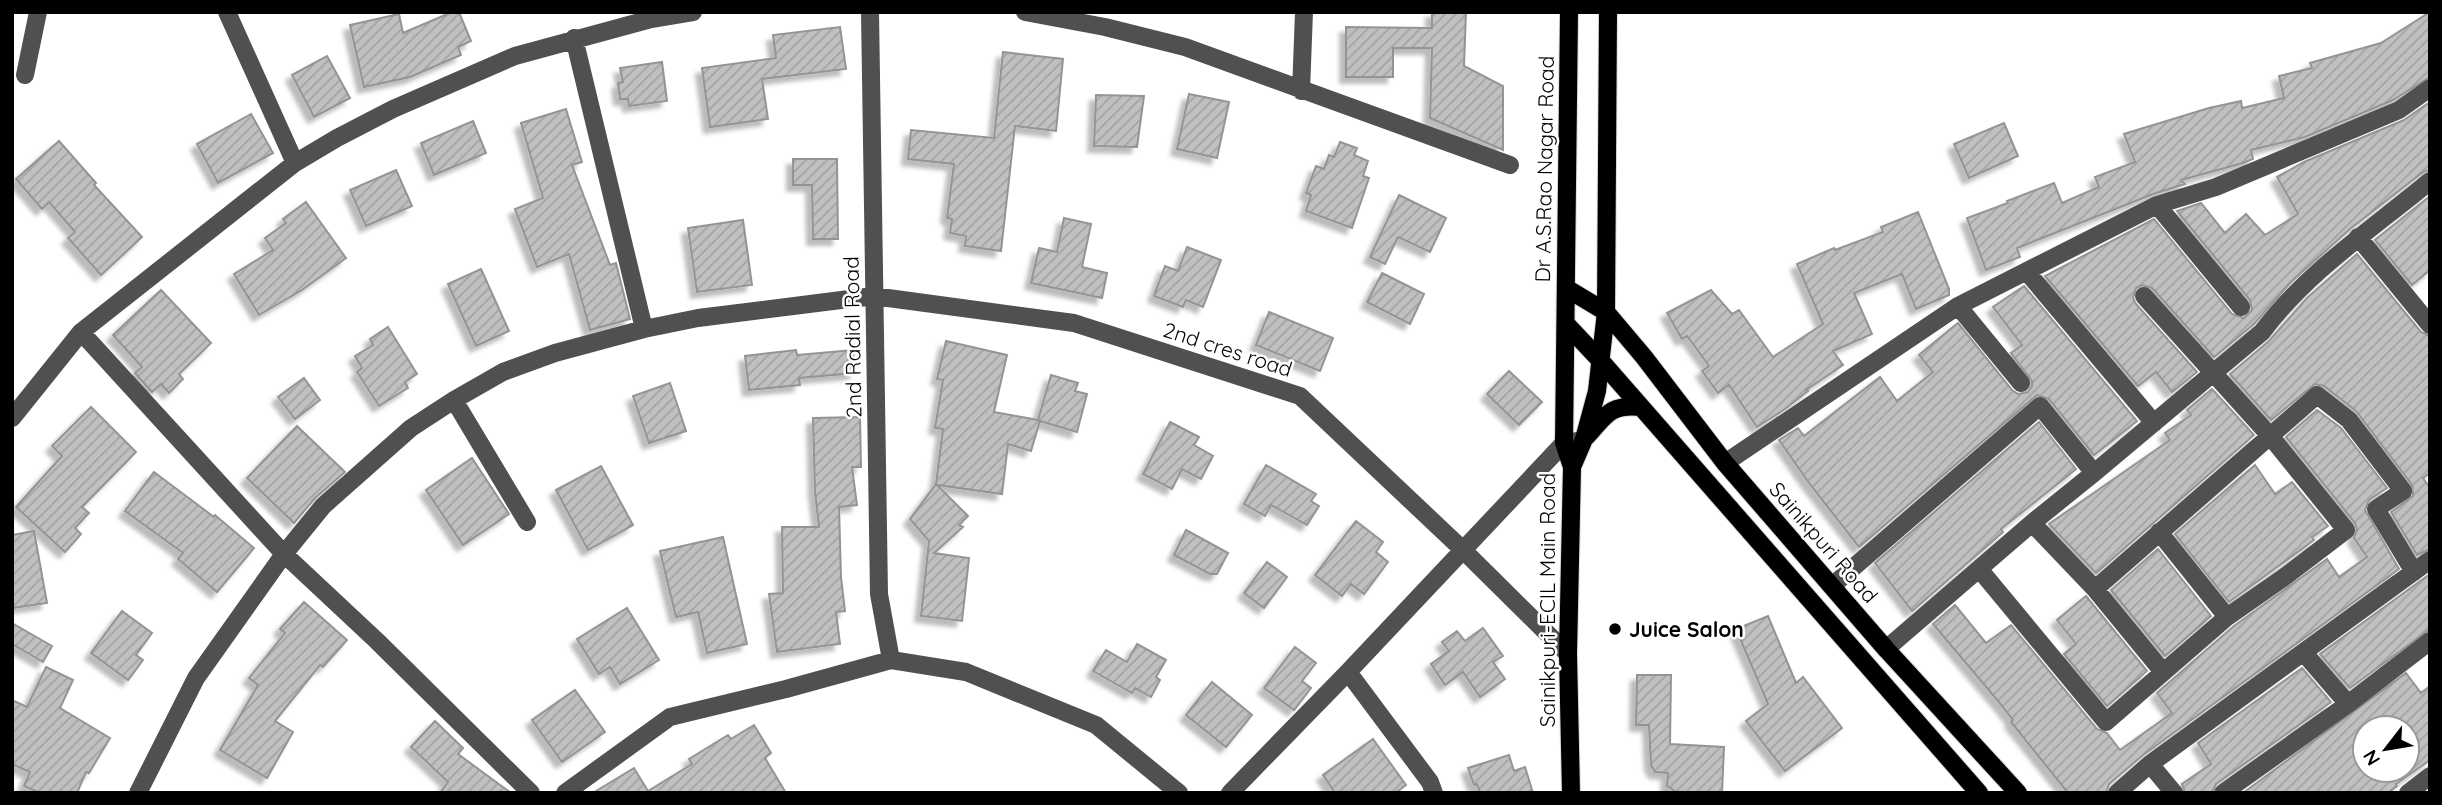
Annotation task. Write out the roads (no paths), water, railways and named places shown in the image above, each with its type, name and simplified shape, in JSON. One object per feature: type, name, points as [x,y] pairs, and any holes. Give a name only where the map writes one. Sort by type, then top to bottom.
[{"type":"main road","name":"Dr A.S.Rao Nagar Road","points":[[1567,325],[1569,12]]},
{"type":"main road","points":[[1572,467],[1584,439],[1597,391],[1606,312],[1608,12]]},
{"type":"main road","name":"Sainikpuri Road","points":[[1566,288],[1606,312],[1725,463],[1886,649],[2018,793]]},
{"type":"main road","points":[[1567,325],[1979,793]]},
{"type":"main road","name":"Sainikpuri-ECIL Main Road","points":[[1567,325],[1564,443],[1572,467],[1567,654],[1571,793]]},
{"type":"main road","points":[[1584,439],[1613,408],[1624,405],[1640,407]]},
{"type":"street","points":[[25,75],[38,12]]},
{"type":"street","points":[[227,12],[295,163]]},
{"type":"street","points":[[12,418],[81,332],[295,163],[382,115],[515,56],[573,38],[693,12]]},
{"type":"street","name":"2nd Radial Road","points":[[870,12],[879,594],[891,660]]},
{"type":"street","points":[[1025,12],[1105,27],[1185,47],[1510,166]]},
{"type":"street","points":[[1301,91],[1304,12]]},
{"type":"street","points":[[573,38],[644,329]]},
{"type":"street","points":[[1725,463],[1958,306],[2157,205],[2217,187],[2399,110],[2430,88]]},
{"type":"street","points":[[1886,649],[2032,523],[2262,332],[2282,305],[2305,282],[2430,181]]},
{"type":"street","points":[[2157,205],[2241,307]]},
{"type":"street","points":[[2358,237],[2430,325]]},
{"type":"street","points":[[2027,272],[2154,423]]},
{"type":"street","name":"2nd cres road","points":[[138,793],[196,678],[284,554],[323,506],[411,428],[503,372],[555,354],[644,329],[698,318],[873,296],[1073,323],[1300,396],[1462,549],[1567,654]]},
{"type":"street","points":[[1980,570],[2106,722],[2227,617],[2346,530],[2271,437],[2144,296]]},
{"type":"street","points":[[1958,306],[2021,383]]},
{"type":"street","points":[[81,332],[284,554],[377,641],[531,793]]},
{"type":"street","points":[[2095,589],[2317,395],[2349,420],[2403,491],[2376,509],[2414,572]]},
{"type":"street","points":[[454,400],[527,522]]},
{"type":"street","points":[[1833,585],[2040,406],[2094,473]]},
{"type":"street","points":[[1230,793],[1564,443],[1584,439]]},
{"type":"street","points":[[2032,523],[2095,589],[2163,672]]},
{"type":"street","points":[[2158,532],[2227,617]]},
{"type":"street","points":[[2117,793],[2150,764],[2430,560]]},
{"type":"street","points":[[2223,793],[2348,704],[2430,641]]},
{"type":"street","points":[[2304,653],[2348,704]]},
{"type":"street","points":[[565,793],[670,717],[891,660],[965,672],[1096,725],[1179,793]]},
{"type":"street","points":[[1348,672],[1430,782],[1434,793]]},
{"type":"street","points":[[2150,764],[2174,793]]},
{"type":"street","points":[[2408,793],[2430,776]]},
{"type":"place","name":"Juice Salon","points":[[1615,629]]}]
